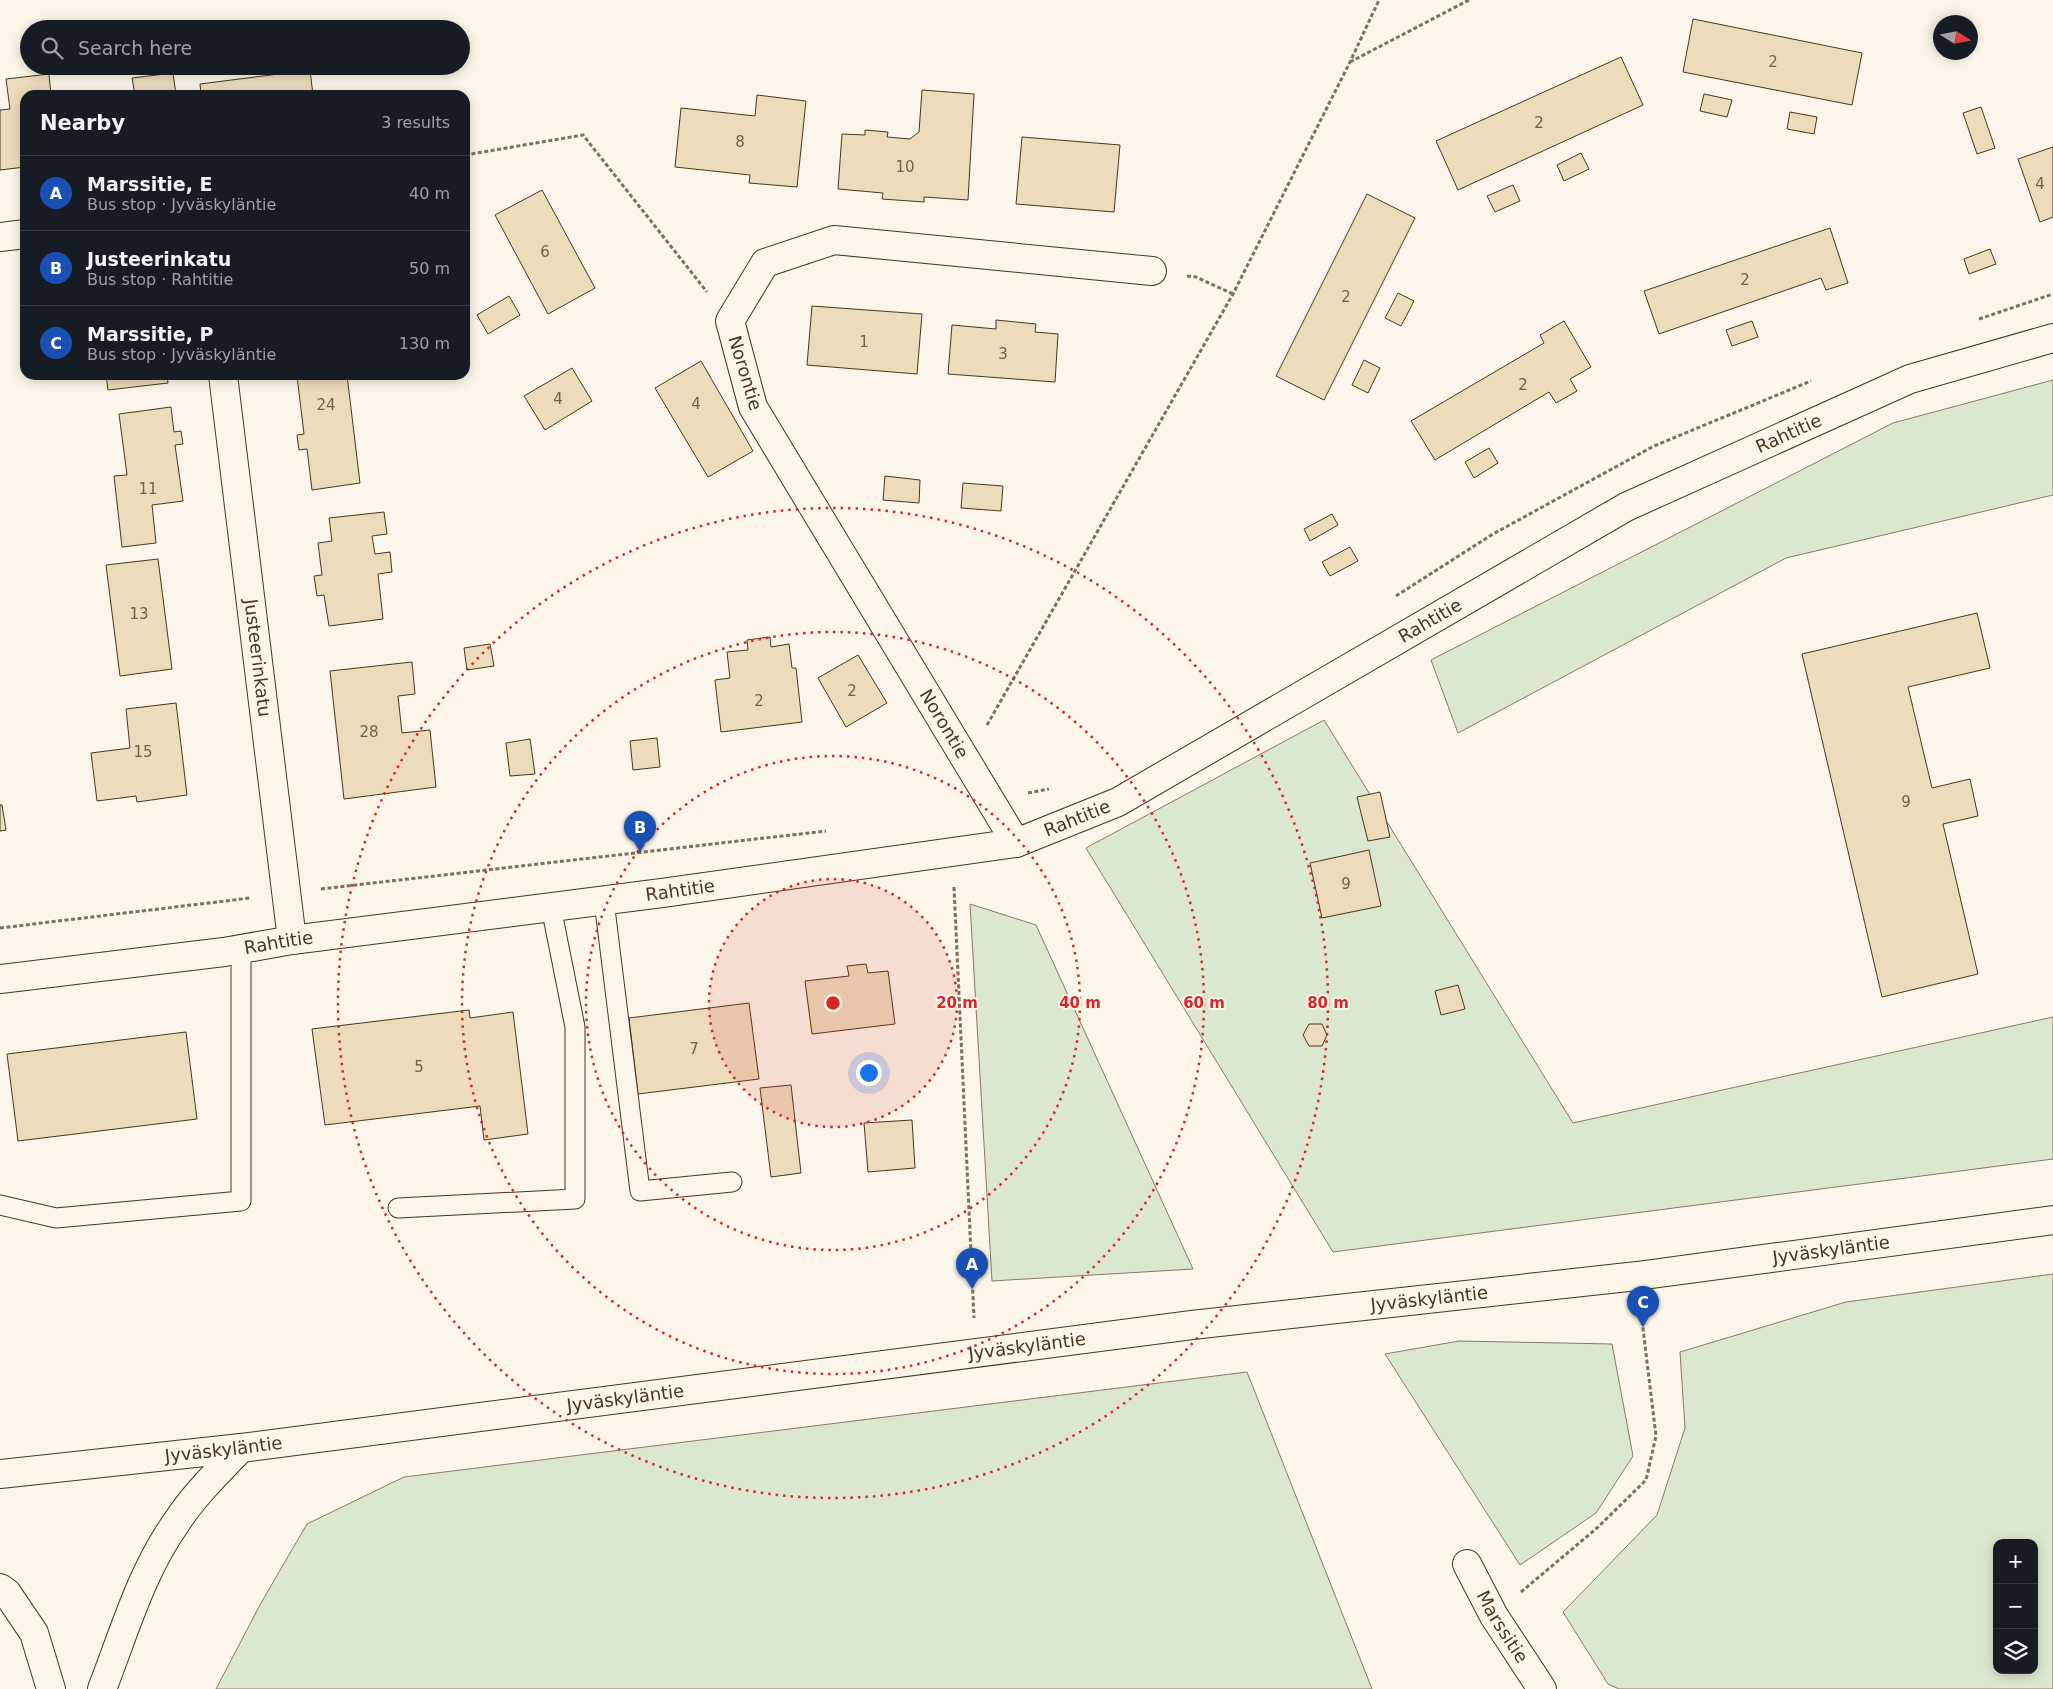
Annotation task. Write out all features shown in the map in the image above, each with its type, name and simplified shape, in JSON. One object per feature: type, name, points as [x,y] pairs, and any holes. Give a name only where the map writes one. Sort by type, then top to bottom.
[{"type":"main road","points":[[0,237],[20,235]]},
{"type":"main road","name":"Norontie","points":[[1016,843],[753,407],[730,321],[764,263],[834,240],[1152,271]]},
{"type":"main road","name":"Rahtitie","points":[[0,980],[241,949],[292,940],[604,901],[1016,843],[1118,802],[1626,507],[1910,379],[2053,338]]},
{"type":"main road","name":"Justeerinkatu","points":[[224,380],[292,940]]},
{"type":"main road","name":"Jyväskyläntie","points":[[0,1474],[241,1448],[1192,1324],[1637,1276],[2053,1220]]},
{"type":"main road","points":[[102,1689],[148,1569],[176,1523],[203,1489],[241,1448]]},
{"type":"main road","name":"Marssitie","points":[[1466,1564],[1494,1616],[1542,1689]]},
{"type":"main road","points":[[0,1588],[7,1593],[34,1633],[51,1689]]},
{"type":"lane","points":[[604,901],[640,1191],[732,1182]]},
{"type":"lane","points":[[398,1208],[575,1199],[575,1027],[551,908]]},
{"type":"lane","points":[[0,1205],[56,1218],[241,1201],[241,949]]},
{"type":"path","points":[[990,720],[1232,294],[1350,62],[1378,0]]},
{"type":"path","points":[[1350,62],[1470,0]]},
{"type":"path","points":[[470,154],[583,135],[730,321]]},
{"type":"path","points":[[1152,271],[1196,278],[1232,294]]},
{"type":"path","points":[[0,928],[832,830]]},
{"type":"path","points":[[953,852],[976,1352]]},
{"type":"path","points":[[1494,1616],[1597,1528],[1646,1480],[1656,1436],[1637,1276]]},
{"type":"green space","points":[[2053,380],[2053,495],[1786,558],[1458,733],[1431,660],[1893,423]]},
{"type":"green space","points":[[1324,720],[1573,1123],[2053,1017],[2053,1159],[1333,1252],[1086,848]]},
{"type":"green space","points":[[970,904],[1036,925],[1193,1269],[992,1281]]},
{"type":"green space","points":[[2053,1274],[2053,1689],[1619,1689],[1608,1684],[1563,1612],[1657,1515],[1685,1428],[1680,1352],[1846,1302]]},
{"type":"green space","points":[[1459,1341],[1612,1344],[1633,1456],[1596,1513],[1520,1565],[1385,1354]]},
{"type":"green space","points":[[1247,1372],[1372,1689],[216,1689],[261,1603],[307,1524],[404,1477]]},
{"type":"building","points":[[1693,19],[1862,53],[1852,105],[1683,72]]},
{"type":"building","points":[[1621,57],[1643,105],[1458,190],[1436,141]]},
{"type":"building","points":[[49,75],[51,90],[20,90],[20,168],[0,170],[0,110],[10,109],[6,79]]},
{"type":"building","points":[[173,75],[175,90],[134,90],[132,78]]},
{"type":"building","points":[[271,75],[311,75],[312,90],[201,90],[200,84]]},
{"type":"building","points":[[922,90],[974,94],[968,200],[924,197],[924,202],[882,199],[883,193],[838,189],[842,134],[865,135],[865,130],[888,132],[887,137],[910,139],[919,132]]},
{"type":"building","points":[[1704,94],[1732,100],[1727,117],[1700,111]]},
{"type":"building","points":[[757,95],[806,101],[797,187],[749,183],[750,175],[675,167],[681,108],[755,116]]},
{"type":"building","points":[[1981,107],[1995,148],[1977,154],[1963,113]]},
{"type":"building","points":[[1790,112],[1817,117],[1814,134],[1787,129]]},
{"type":"building","points":[[1022,137],[1120,145],[1114,212],[1016,204]]},
{"type":"building","points":[[2053,147],[2053,217],[2040,222],[2018,159]]},
{"type":"building","points":[[1581,153],[1589,169],[1564,181],[1557,165]]},
{"type":"building","points":[[1513,185],[1520,201],[1495,212],[1487,196]]},
{"type":"building","points":[[542,190],[595,288],[548,314],[495,215]]},
{"type":"building","points":[[1367,194],[1415,218],[1324,400],[1276,376]]},
{"type":"building","points":[[1830,228],[1848,283],[1826,290],[1821,278],[1659,334],[1644,291]]},
{"type":"building","points":[[1990,249],[1996,264],[1969,274],[1964,259]]},
{"type":"building","points":[[1398,293],[1414,301],[1401,326],[1385,318]]},
{"type":"building","points":[[509,296],[520,315],[488,334],[477,315]]},
{"type":"building","points":[[812,306],[922,314],[917,374],[807,365]]},
{"type":"building","points":[[996,320],[1036,324],[1035,332],[1058,334],[1055,382],[948,374],[952,325],[996,329]]},
{"type":"building","points":[[1564,321],[1591,367],[1570,379],[1577,391],[1556,403],[1549,392],[1435,460],[1411,421],[1544,343],[1540,335]]},
{"type":"building","points":[[1752,321],[1758,337],[1732,346],[1726,330]]},
{"type":"building","points":[[1364,360],[1380,368],[1368,393],[1352,385]]},
{"type":"building","points":[[701,361],[753,451],[708,477],[655,388]]},
{"type":"building","points":[[572,368],[592,401],[545,430],[524,396]]},
{"type":"building","points":[[107,380],[168,380],[168,383],[108,390]]},
{"type":"building","points":[[297,380],[348,380],[360,483],[312,490],[307,449],[299,450],[297,435],[304,434]]},
{"type":"building","points":[[171,407],[174,432],[181,431],[183,444],[175,445],[183,501],[152,505],[156,543],[122,547],[114,476],[127,475],[119,414]]},
{"type":"building","points":[[1489,448],[1498,463],[1474,478],[1465,462]]},
{"type":"building","points":[[885,476],[920,480],[919,503],[883,500]]},
{"type":"building","points":[[963,483],[1003,486],[1001,511],[961,508]]},
{"type":"building","points":[[384,512],[387,534],[372,536],[375,554],[390,552],[392,572],[378,574],[383,619],[329,626],[324,595],[317,596],[314,576],[322,575],[318,543],[332,541],[329,518]]},
{"type":"building","points":[[1332,514],[1338,525],[1310,541],[1304,529]]},
{"type":"building","points":[[1350,547],[1358,561],[1330,576],[1322,562]]},
{"type":"building","points":[[158,559],[172,669],[120,676],[106,565]]},
{"type":"building","points":[[1977,613],[1990,668],[1908,687],[1932,788],[1970,779],[1978,816],[1943,824],[1978,974],[1882,997],[1802,654]]},
{"type":"building","points":[[770,637],[771,647],[789,644],[792,668],[796,668],[802,722],[721,732],[715,680],[730,678],[727,652],[748,650],[747,640]]},
{"type":"building","points":[[490,644],[494,666],[467,670],[464,648]]},
{"type":"building","points":[[858,655],[887,703],[846,727],[818,678]]},
{"type":"building","points":[[412,662],[415,694],[398,696],[402,733],[430,730],[436,787],[344,799],[330,671]]},
{"type":"building","points":[[176,703],[187,795],[137,802],[136,796],[97,801],[91,753],[130,748],[126,709]]},
{"type":"building","points":[[657,738],[660,767],[633,770],[630,741]]},
{"type":"building","points":[[530,739],[535,774],[510,776],[506,743]]},
{"type":"building","points":[[1380,792],[1390,837],[1368,841],[1357,797]]},
{"type":"building","points":[[0,805],[2,805],[6,830],[0,831]]},
{"type":"building","points":[[1369,850],[1381,906],[1322,918],[1310,863]]},
{"type":"building","points":[[866,964],[868,973],[888,971],[895,1024],[812,1034],[805,981],[849,976],[847,966]]},
{"type":"building","points":[[1458,985],[1465,1009],[1441,1015],[1435,991]]},
{"type":"building","points":[[749,1003],[759,1079],[638,1094],[629,1018]]},
{"type":"building","points":[[469,1010],[470,1018],[513,1012],[528,1134],[484,1140],[480,1106],[325,1125],[312,1029]]},
{"type":"building","points":[[1309,1024],[1322,1024],[1327,1035],[1322,1046],[1309,1046],[1303,1035]]},
{"type":"building","points":[[186,1032],[197,1119],[18,1141],[7,1054]]},
{"type":"building","points":[[791,1085],[801,1173],[771,1177],[760,1088]]},
{"type":"building","points":[[912,1120],[915,1168],[868,1172],[864,1123]]},
{"type":"place","name":"Justeerinkatu","points":[[640,852]]},
{"type":"place","name":"Marssitie, E","points":[[972,1289]]},
{"type":"place","name":"Marssitie, P","points":[[1643,1327]]}]
